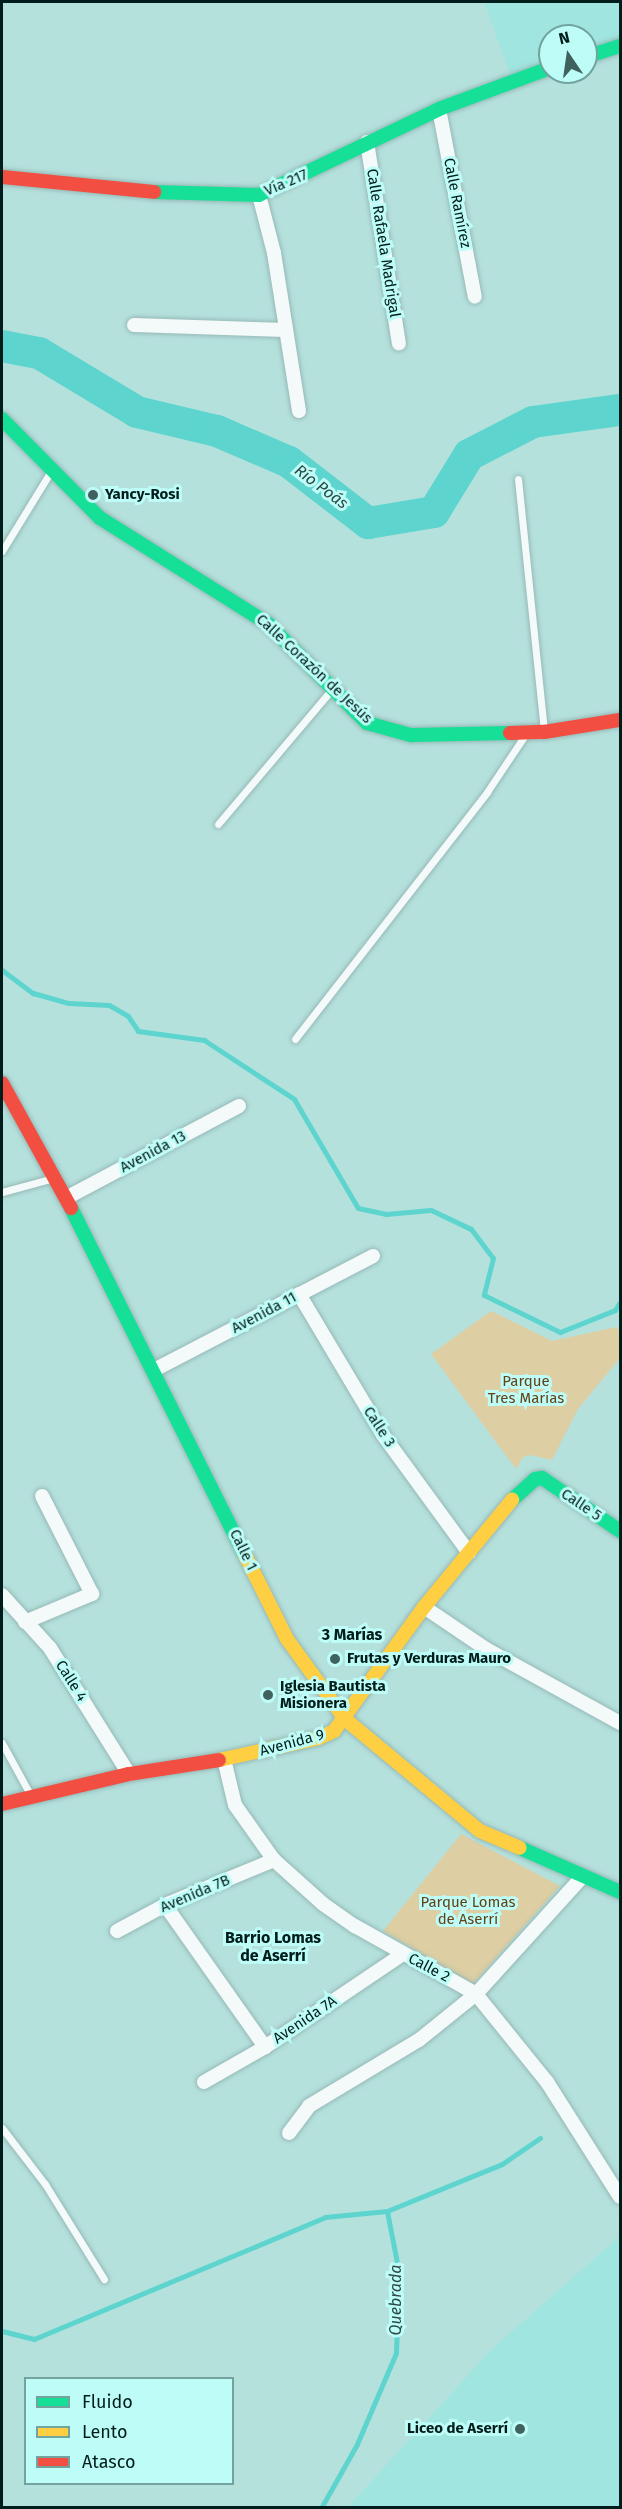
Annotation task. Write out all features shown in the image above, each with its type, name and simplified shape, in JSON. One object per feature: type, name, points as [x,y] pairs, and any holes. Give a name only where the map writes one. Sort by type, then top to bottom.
[{"type":"street","points":[[598,53],[621,46]]},
{"type":"street","name":"Vía 217","points":[[2,177],[185,195],[258,195],[440,109],[538,72]]},
{"type":"street","name":"Calle Ramírez","points":[[440,109],[475,297]]},
{"type":"street","name":"Calle Rafaela Madrigal","points":[[367,142],[399,343]]},
{"type":"street","points":[[258,195],[274,252],[300,411]]},
{"type":"street","points":[[134,325],[285,330]]},
{"type":"street","name":"Calle Corazón de Jesús","points":[[2,419],[51,471],[131,541],[239,603],[268,624],[334,686],[368,723],[387,731],[411,735],[544,732],[621,720]]},
{"type":"street","name":"Calle 1","points":[[2,1083],[56,1178],[287,1639],[345,1719],[480,1831],[581,1878],[621,1892]]},
{"type":"street","name":"Avenida 13","points":[[66,1198],[239,1106]]},
{"type":"street","name":"Avenida 11","points":[[154,1370],[373,1256]]},
{"type":"street","name":"Calle 3","points":[[300,1294],[383,1435],[469,1554]]},
{"type":"street","name":"Avenida 9","points":[[2,1804],[129,1774],[224,1760],[319,1738],[334,1731],[345,1719],[424,1607],[517,1493],[527,1484],[542,1478]]},
{"type":"street","name":"Calle 5","points":[[542,1478],[621,1531]]},
{"type":"street","points":[[25,1622],[92,1594],[42,1496]]},
{"type":"street","name":"Calle 4","points":[[2,1595],[50,1648],[129,1774]]},
{"type":"street","points":[[424,1607],[486,1649],[621,1723]]},
{"type":"street","name":"Calle 2","points":[[224,1760],[235,1805],[274,1860],[323,1904],[402,1954],[476,1994],[547,2082],[621,2197]]},
{"type":"street","name":"Avenida 7B","points":[[117,1931],[165,1905],[274,1860]]},
{"type":"street","points":[[289,2133],[309,2106],[418,2040],[476,1994],[581,1878]]},
{"type":"street","points":[[165,1905],[265,2047]]},
{"type":"street","name":"Avenida 7A","points":[[204,2082],[265,2047],[402,1954]]},
{"type":"lane","points":[[2,550],[51,471]]},
{"type":"lane","points":[[518,479],[544,732]]},
{"type":"lane","points":[[218,824],[334,686]]},
{"type":"lane","points":[[295,1039],[487,792],[527,733]]},
{"type":"lane","points":[[2,1192],[56,1178]]},
{"type":"lane","points":[[2,1743],[31,1796]]},
{"type":"lane","points":[[2,2128],[45,2184],[104,2279]]},
{"type":"shaded area","points":[[484,2],[620,2],[620,39],[598,46],[598,24],[538,24],[538,65],[510,74]]},
{"type":"shaded area","name":"Liceo de Aserrí","points":[[620,2236],[620,2507],[348,2507],[490,2351]]},
{"type":"green space","name":"Parque Tres Marías","points":[[491,1311],[552,1341],[616,1327],[620,1332],[620,1358],[578,1409],[552,1460],[530,1455],[523,1457],[516,1469],[431,1354]]},
{"type":"green space","name":"Parque Lomas de Aserrí","points":[[461,1834],[560,1886],[473,1984],[383,1931]]},
{"type":"waterway","name":"Río Poás","points":[[2,346],[39,353],[137,412],[217,431],[289,462],[368,523],[434,512],[469,455],[533,422],[620,410]]},
{"type":"waterway","points":[[2,970],[33,993],[69,1003],[109,1005],[128,1016],[138,1031],[204,1040],[294,1099],[358,1208],[386,1214],[431,1210],[471,1229],[493,1258],[484,1295],[560,1332],[615,1310],[620,1302]]},
{"type":"waterway","name":"Quebrada","points":[[321,2508],[357,2444],[396,2353],[399,2273],[387,2211],[502,2164],[540,2138]]},
{"type":"waterway","points":[[2,2331],[34,2339],[325,2217],[387,2211]]},
{"type":"traffic: fast","points":[[598,53],[620,46]]},
{"type":"traffic: fast","points":[[154,192],[259,195],[439,109],[538,72]]},
{"type":"traffic: fast","points":[[2,419],[100,518],[268,624],[367,723],[411,735],[510,733]]},
{"type":"traffic: fast","points":[[71,1208],[245,1555]]},
{"type":"traffic: fast","points":[[512,1500],[535,1479],[542,1478],[620,1531]]},
{"type":"traffic: fast","points":[[520,1848],[620,1892]]},
{"type":"traffic: slow","points":[[219,1760],[319,1738],[334,1731],[424,1607],[512,1500]]},
{"type":"traffic: slow","points":[[245,1555],[287,1639],[345,1719],[480,1831],[520,1848]]},
{"type":"traffic: jam","points":[[2,177],[154,192]]},
{"type":"traffic: jam","points":[[510,733],[544,732],[620,720]]},
{"type":"traffic: jam","points":[[2,1083],[71,1208]]},
{"type":"traffic: jam","points":[[2,1804],[129,1774],[219,1760]]},
{"type":"place","name":"Yancy-Rosi","points":[[93,495]]},
{"type":"place","name":"Frutas y Verduras Mauro","points":[[335,1659]]},
{"type":"place","name":"Iglesia Bautista Misionera","points":[[268,1695]]},
{"type":"place","name":"Liceo de Aserrí","points":[[520,2429]]},
{"type":"district","name":"3 Marías","points":[[352,1635]]},
{"type":"district","name":"Barrio Lomas de Aserrí","points":[[273,1947]]}]
